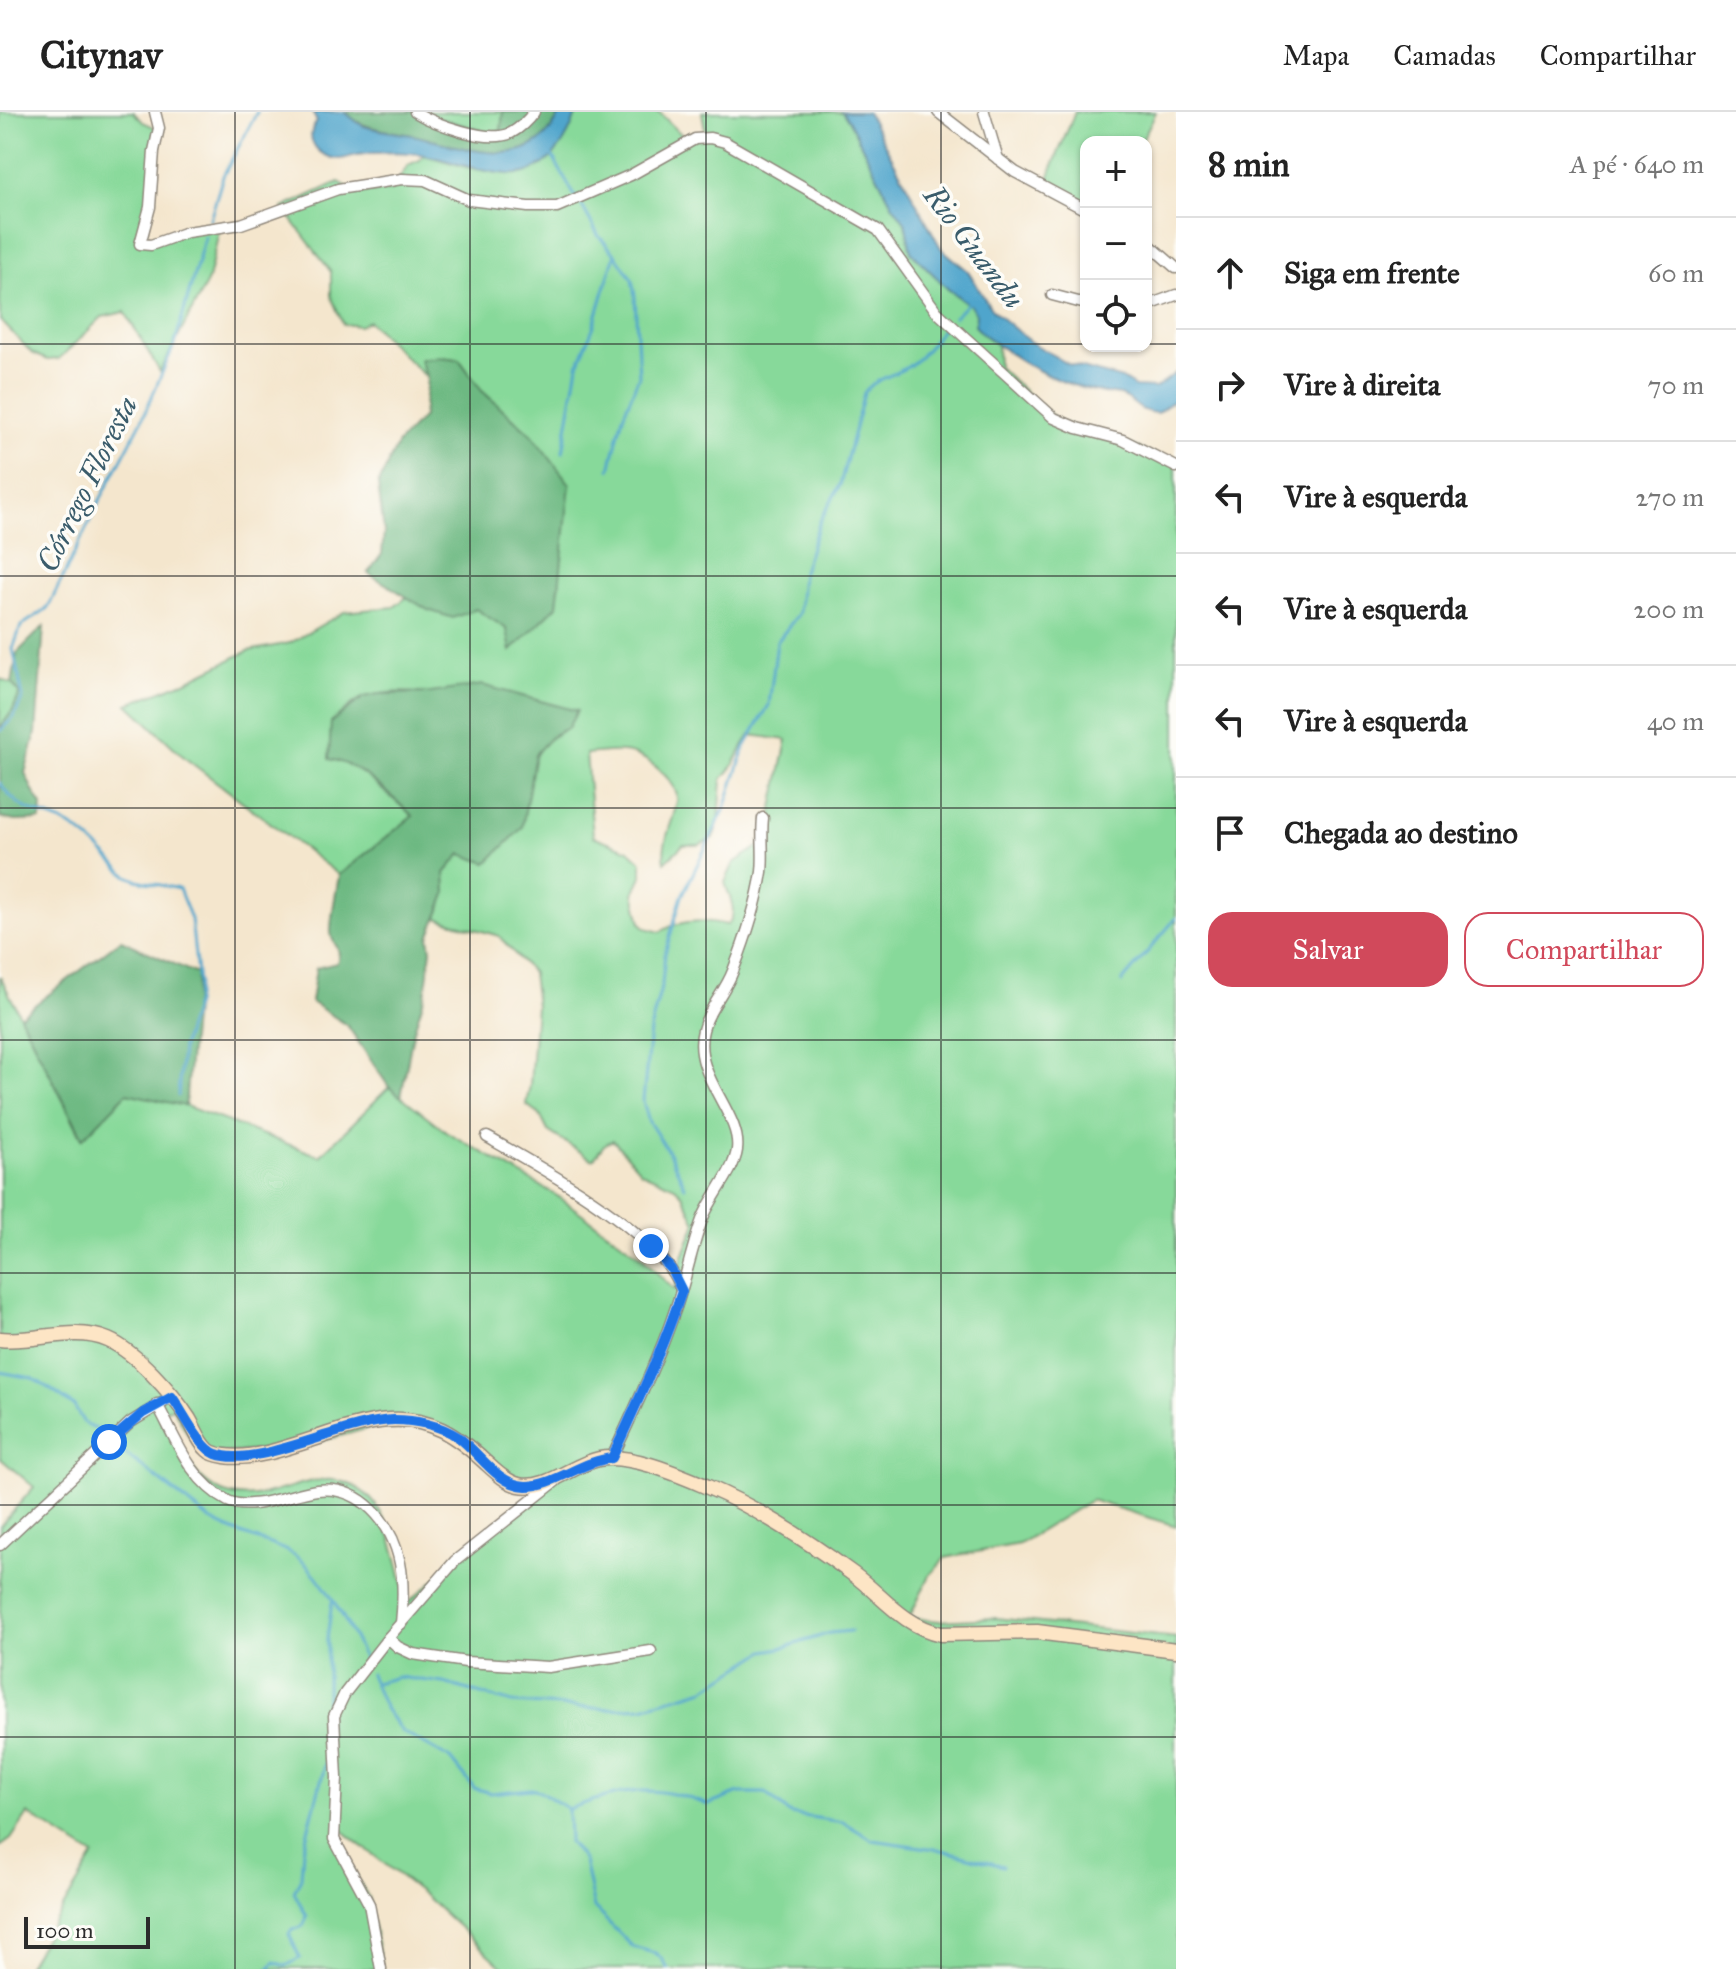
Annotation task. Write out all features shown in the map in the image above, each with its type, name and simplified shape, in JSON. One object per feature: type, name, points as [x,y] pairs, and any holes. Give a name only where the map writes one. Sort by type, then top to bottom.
[{"type":"main road","points":[[0,1339],[79,1334],[108,1340],[132,1357],[172,1397],[207,1449],[227,1457],[289,1446],[373,1421],[401,1420],[426,1424],[457,1437],[495,1471],[517,1484],[527,1486],[542,1483],[588,1462],[627,1458],[709,1487],[789,1529],[853,1575],[894,1612],[929,1631],[941,1634],[1037,1632],[1176,1650]]},
{"type":"street","points":[[155,112],[159,128],[150,207],[140,244],[151,245],[187,232],[241,224],[338,189],[402,179],[425,180],[469,200],[557,207],[631,175],[695,139],[710,138],[725,142],[878,230],[937,312],[1050,415],[1069,425],[1117,437],[1176,467]]},
{"type":"street","points":[[415,112],[431,120],[490,136],[513,132],[534,112]]},
{"type":"street","points":[[938,112],[1030,181],[1082,208]]},
{"type":"street","points":[[984,112],[998,159]]},
{"type":"street","points":[[1152,247],[1176,268]]},
{"type":"street","points":[[1052,295],[1080,302]]},
{"type":"street","points":[[1152,304],[1176,295]]},
{"type":"street","points":[[612,1458],[658,1360],[702,1219],[737,1151],[735,1132],[705,1068],[701,1044],[703,1030],[738,958],[759,887],[763,868],[763,818]]},
{"type":"street","points":[[487,1137],[568,1184],[651,1246],[671,1269],[682,1291]]},
{"type":"street","points":[[0,1545],[112,1440],[157,1404],[172,1397]]},
{"type":"street","points":[[157,1404],[188,1464],[229,1501],[252,1504],[330,1489],[350,1493],[368,1506],[385,1527],[398,1557],[402,1575],[401,1624]]},
{"type":"street","points":[[381,1969],[369,1904],[334,1839],[337,1778],[334,1716],[345,1693],[455,1561],[567,1472]]},
{"type":"street","points":[[388,1638],[413,1654],[507,1666],[560,1665],[651,1651]]},
{"type":"green space","points":[[0,112],[133,112],[143,122],[161,130],[145,239],[193,227],[219,231],[208,280],[160,372],[125,312],[102,317],[59,359],[47,360],[32,353],[0,320]]},
{"type":"green space","points":[[343,112],[418,112],[491,133],[501,131],[503,112],[561,112],[548,133],[533,145],[515,152],[495,153],[376,128],[360,123]]},
{"type":"green space","points":[[418,112],[503,112],[501,131],[470,130]]},
{"type":"green space","points":[[577,112],[603,115],[612,112],[656,112],[687,140],[706,135],[702,112],[842,112],[905,222],[911,252],[948,289],[971,306],[981,333],[997,345],[998,367],[1059,422],[1108,436],[1176,463],[1176,1526],[1091,1500],[1019,1544],[945,1558],[930,1575],[909,1618],[939,1621],[996,1618],[1176,1638],[1176,1969],[505,1969],[423,1894],[338,1827],[337,1842],[368,1897],[382,1969],[26,1969],[94,1856],[28,1814],[11,1839],[0,1847],[0,1526],[34,1487],[0,1458],[0,976],[82,1138],[127,1093],[180,1104],[320,1156],[389,1087],[447,1132],[553,1193],[641,1256],[674,1290],[696,1223],[683,1195],[675,1187],[641,1172],[613,1140],[604,1145],[593,1160],[548,1131],[540,1115],[526,1104],[536,1006],[532,973],[499,936],[437,918],[446,894],[445,873],[531,769],[544,744],[568,728],[440,695],[389,693],[357,701],[331,722],[344,761],[413,816],[339,875],[185,758],[128,704],[187,681],[248,651],[290,643],[344,612],[394,607],[407,597],[428,610],[476,609],[507,629],[512,650],[531,434],[482,391],[459,359],[420,359],[427,378],[368,321],[359,326],[343,324],[331,296],[331,272],[283,208],[339,182],[358,193],[392,190],[408,165],[424,155],[493,172],[528,170],[556,152]],"holes":[[[750,735],[787,740],[766,842],[734,863],[725,882],[733,909],[731,920],[727,925],[684,922],[660,932],[646,928],[641,923],[634,893],[642,876],[642,862],[629,850],[593,836],[586,754],[630,753],[657,767],[669,780],[677,801],[666,839],[665,862],[683,845],[699,845],[713,838],[719,821],[722,779]],[[172,1407],[203,1454],[292,1449],[395,1421],[449,1434],[536,1491],[542,1490],[408,1602],[384,1519],[370,1498],[349,1484],[328,1480],[243,1497],[221,1492],[199,1476],[189,1462],[163,1411]]]},
{"type":"green space","points":[[1075,112],[1156,112],[1144,136],[1080,136],[1080,199],[1046,183]]},
{"type":"green space","points":[[420,359],[459,359],[482,391],[531,434],[570,484],[557,606],[511,651],[507,629],[476,609],[453,618],[428,610],[368,573],[382,554],[384,532],[378,485],[398,443],[423,417],[427,378]]},
{"type":"green space","points":[[44,626],[36,733],[25,773],[42,805],[41,820],[16,821],[0,818],[0,728],[20,693],[12,684],[17,653]]},
{"type":"green space","points":[[0,679],[12,684],[20,693],[0,728]]},
{"type":"green space","points":[[482,685],[577,711],[568,728],[554,734],[535,754],[522,828],[487,863],[461,854],[445,873],[446,894],[429,937],[431,950],[425,995],[413,1033],[401,1097],[389,1087],[347,1025],[311,1002],[316,968],[337,963],[339,957],[331,927],[339,875],[413,816],[363,774],[329,759],[331,722],[364,697],[431,693]]},
{"type":"green space","points":[[121,940],[197,974],[185,1106],[127,1093],[83,1138],[20,1016]]},
{"type":"water","points":[[312,112],[343,112],[370,128],[495,153],[515,152],[533,145],[548,133],[561,112],[577,112],[570,131],[553,156],[528,172],[505,174],[408,153],[332,158],[319,151],[312,141],[311,135],[317,122]]},
{"type":"water","points":[[842,112],[867,112],[941,248],[968,271],[991,309],[1029,341],[1068,364],[1122,379],[1135,387],[1155,388],[1176,373],[1176,399],[1157,413],[1144,410],[1120,395],[1081,388],[1046,374],[981,333],[975,326],[976,314],[971,306],[948,289],[911,252],[905,222]]},
{"type":"waterway","name":"Córrego Floresta","points":[[210,219],[223,176],[257,112]]},
{"type":"waterway","points":[[550,152],[576,198]]},
{"type":"waterway","points":[[581,204],[598,235],[632,279],[635,296],[639,376],[623,416],[610,469]]},
{"type":"waterway","name":"Córrego Floresta","points":[[0,731],[14,717],[23,697],[13,649],[21,626],[48,608],[140,424],[175,343],[205,236]]},
{"type":"waterway","points":[[563,452],[578,365],[593,328],[615,254]]},
{"type":"waterway","points":[[954,317],[968,303]]},
{"type":"waterway","points":[[685,1186],[649,1122],[643,1101],[650,1030],[662,984],[665,953],[682,896],[725,808],[745,747],[769,705],[777,642],[799,613],[802,574],[820,521],[840,485],[864,393],[873,384],[914,362],[944,326]]},
{"type":"waterway","points":[[0,783],[27,809],[82,834],[128,876],[179,889],[191,919],[198,983],[182,1047],[178,1096]]},
{"type":"waterway","points":[[1122,982],[1176,918]]},
{"type":"waterway","name":"Córrego Floresta","points":[[0,1372],[32,1378],[50,1389],[74,1406],[84,1423],[111,1435],[117,1447],[209,1519],[300,1559],[323,1585],[365,1662]]},
{"type":"waterway","name":"Córrego Floresta","points":[[269,1969],[274,1962],[286,1966],[300,1958],[289,1934],[303,1926],[307,1917],[294,1892],[301,1878],[303,1850],[327,1758],[327,1639],[332,1602]]},
{"type":"waterway","points":[[375,1683],[398,1677],[444,1683],[512,1703],[609,1709],[643,1707],[705,1689],[765,1651],[830,1633],[851,1631]]},
{"type":"waterway","points":[[370,1674],[384,1707],[402,1732],[451,1759],[474,1788],[491,1793],[540,1791],[568,1809]]},
{"type":"waterway","points":[[568,1809],[605,1797],[638,1791],[670,1793],[708,1805],[739,1793],[765,1793],[790,1814],[843,1822],[873,1840],[942,1850],[1003,1866]]},
{"type":"waterway","points":[[568,1809],[569,1842],[584,1861],[594,1908],[633,1947],[655,1953],[668,1969]]},
{"type":"route","points":[[109,1442],[143,1413],[172,1397],[207,1449],[227,1457],[289,1446],[373,1421],[409,1420],[442,1429],[457,1437],[507,1480],[527,1486],[542,1483],[588,1462],[612,1458],[658,1360],[682,1291],[676,1276],[651,1246]]},
{"type":"water label","name":"Rio Guandu","points":[[974,247]]}]
